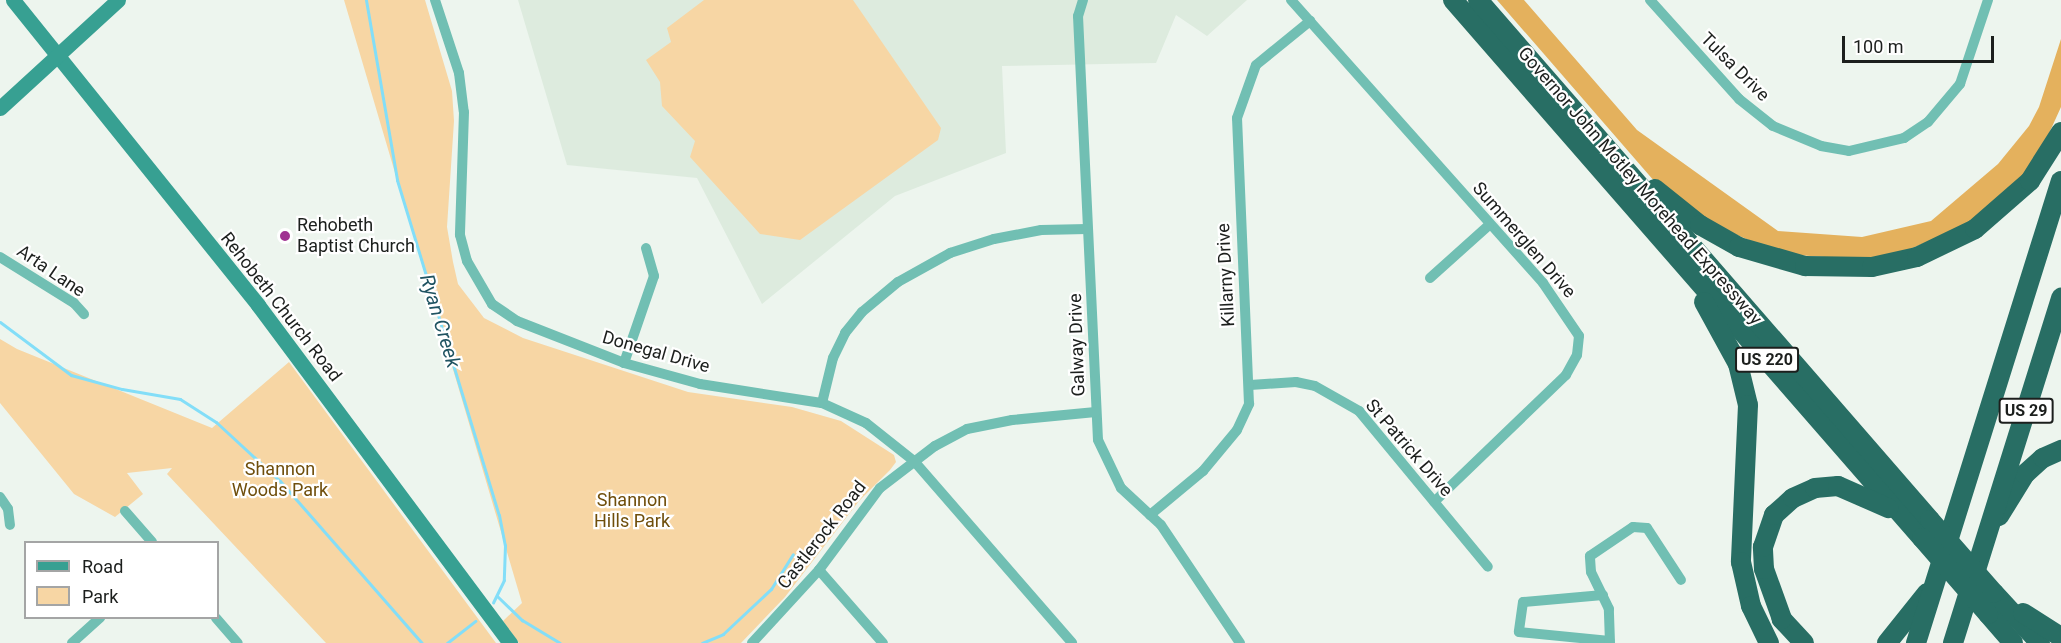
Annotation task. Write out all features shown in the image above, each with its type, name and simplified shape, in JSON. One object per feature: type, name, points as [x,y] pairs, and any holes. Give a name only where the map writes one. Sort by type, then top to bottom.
[{"type":"highway","name":"Governor John Motley Morehead Expressway","points":[[1454,0],[1900,513],[1926,529],[1994,592],[2040,643]]},
{"type":"highway","name":"Governor John Motley Morehead Expressway","points":[[1478,0],[1629,175],[1926,529],[1988,614],[2013,643]]},
{"type":"highway","points":[[1629,175],[1739,247],[1805,266],[1872,267],[1917,258],[1975,230],[2030,181],[2061,132]]},
{"type":"highway","name":"US 29","points":[[1916,643],[2061,181]]},
{"type":"highway","points":[[1634,208],[1713,314],[1738,364],[1749,424],[1741,562],[1751,606],[1769,643]]},
{"type":"highway","name":"US 29","points":[[1953,643],[2061,298]]},
{"type":"highway","points":[[1991,524],[2008,507],[2025,474],[2043,458],[2061,450]]},
{"type":"highway","points":[[1804,643],[1782,618],[1764,569],[1763,547],[1774,514],[1800,494],[1815,488],[1838,486],[1900,513]]},
{"type":"highway","points":[[1887,643],[1934,584]]},
{"type":"highway","points":[[2010,610],[2028,615],[2061,637]]},
{"type":"street","name":"Rehobeth Church Road","points":[[13,0],[258,305],[510,643]]},
{"type":"street","points":[[0,108],[56,53],[118,0]]},
{"type":"street","name":"Donegal Drive","points":[[435,0],[459,73],[464,112],[460,236],[478,284],[492,304],[517,321],[624,363],[700,384],[822,402],[866,423],[914,461],[1072,643]]},
{"type":"street","name":"Galway Drive","points":[[1083,0],[1078,16],[1098,440],[1114,476],[1167,534],[1237,642]]},
{"type":"street","name":"Summerglen Drive","points":[[1292,0],[1563,310],[1579,336],[1576,355],[1566,375],[1434,502]]},
{"type":"street","name":"Tulsa Drive","points":[[1650,0],[1739,99],[1773,126],[1821,146],[1849,151],[1878,147],[1904,138],[1928,122],[1960,84],[1988,0]]},
{"type":"street","name":"Killarny Drive","points":[[1150,515],[1203,471],[1237,430],[1249,404],[1237,118],[1256,65],[1310,21]]},
{"type":"street","points":[[1430,278],[1489,225]]},
{"type":"street","points":[[822,402],[833,357],[845,333],[862,312],[898,282],[950,254],[994,239],[1041,230],[1087,228]]},
{"type":"street","points":[[624,363],[654,276],[646,248]]},
{"type":"street","name":"Arta Lane","points":[[0,257],[74,303],[84,314]]},
{"type":"street","name":"St Patrick Drive","points":[[1250,386],[1296,382],[1333,394],[1359,411],[1488,567]]},
{"type":"street","name":"Castlerock Road","points":[[752,643],[819,570],[880,488],[914,461],[967,429],[1012,420],[1096,412]]},
{"type":"street","points":[[0,497],[8,509],[10,525]]},
{"type":"street","points":[[125,511],[150,541]]},
{"type":"street","points":[[1603,596],[1523,602],[1519,632],[1610,642],[1609,609],[1603,596],[1591,572],[1590,556],[1633,527],[1647,528],[1681,580]]},
{"type":"street","points":[[819,570],[883,643]]},
{"type":"street","points":[[72,643],[99,619]]},
{"type":"street","points":[[217,619],[238,643]]},
{"type":"shaded area","points":[[518,0],[1247,0],[1207,36],[1176,15],[1156,63],[1002,66],[1006,153],[895,196],[762,304],[697,178],[567,165]]},
{"type":"shaded area","points":[[1497,0],[1524,0],[1637,130],[1778,231],[1862,237],[1931,221],[1998,164],[2029,126],[2039,107],[2061,39],[2061,107],[2041,151],[2021,179],[1965,226],[1903,252],[1867,260],[1782,254],[1711,224],[1655,182]]},
{"type":"green space","name":"Shannon Hills Park","points":[[344,0],[425,0],[452,91],[454,121],[447,227],[453,262],[458,284],[484,318],[523,338],[688,392],[792,407],[841,421],[894,455],[896,462],[890,470],[859,501],[785,597],[741,643],[519,643],[503,621],[522,603]]},
{"type":"green space","points":[[704,0],[853,0],[941,128],[938,140],[800,240],[760,234],[690,157],[695,141],[662,106],[660,82],[646,60],[671,42],[667,28]]},
{"type":"green space","name":"Shannon Woods Park","points":[[0,339],[17,349],[212,428],[289,362],[496,643],[326,643],[167,474],[172,468],[127,473],[143,494],[115,517],[74,494],[0,403]]},
{"type":"waterway","name":"Ryan Creek","points":[[366,0],[397,180],[499,515],[505,545],[504,580],[493,603]]},
{"type":"waterway","points":[[0,322],[71,375],[122,389],[180,399],[216,422],[280,481],[422,643]]},
{"type":"waterway","points":[[702,643],[723,634],[771,589],[793,554]]},
{"type":"waterway","points":[[497,596],[522,620],[560,643]]},
{"type":"waterway","name":"Ryan Creek","points":[[447,643],[475,621]]},
{"type":"place","name":"Rehobeth Baptist Church","points":[[285,236]]}]
